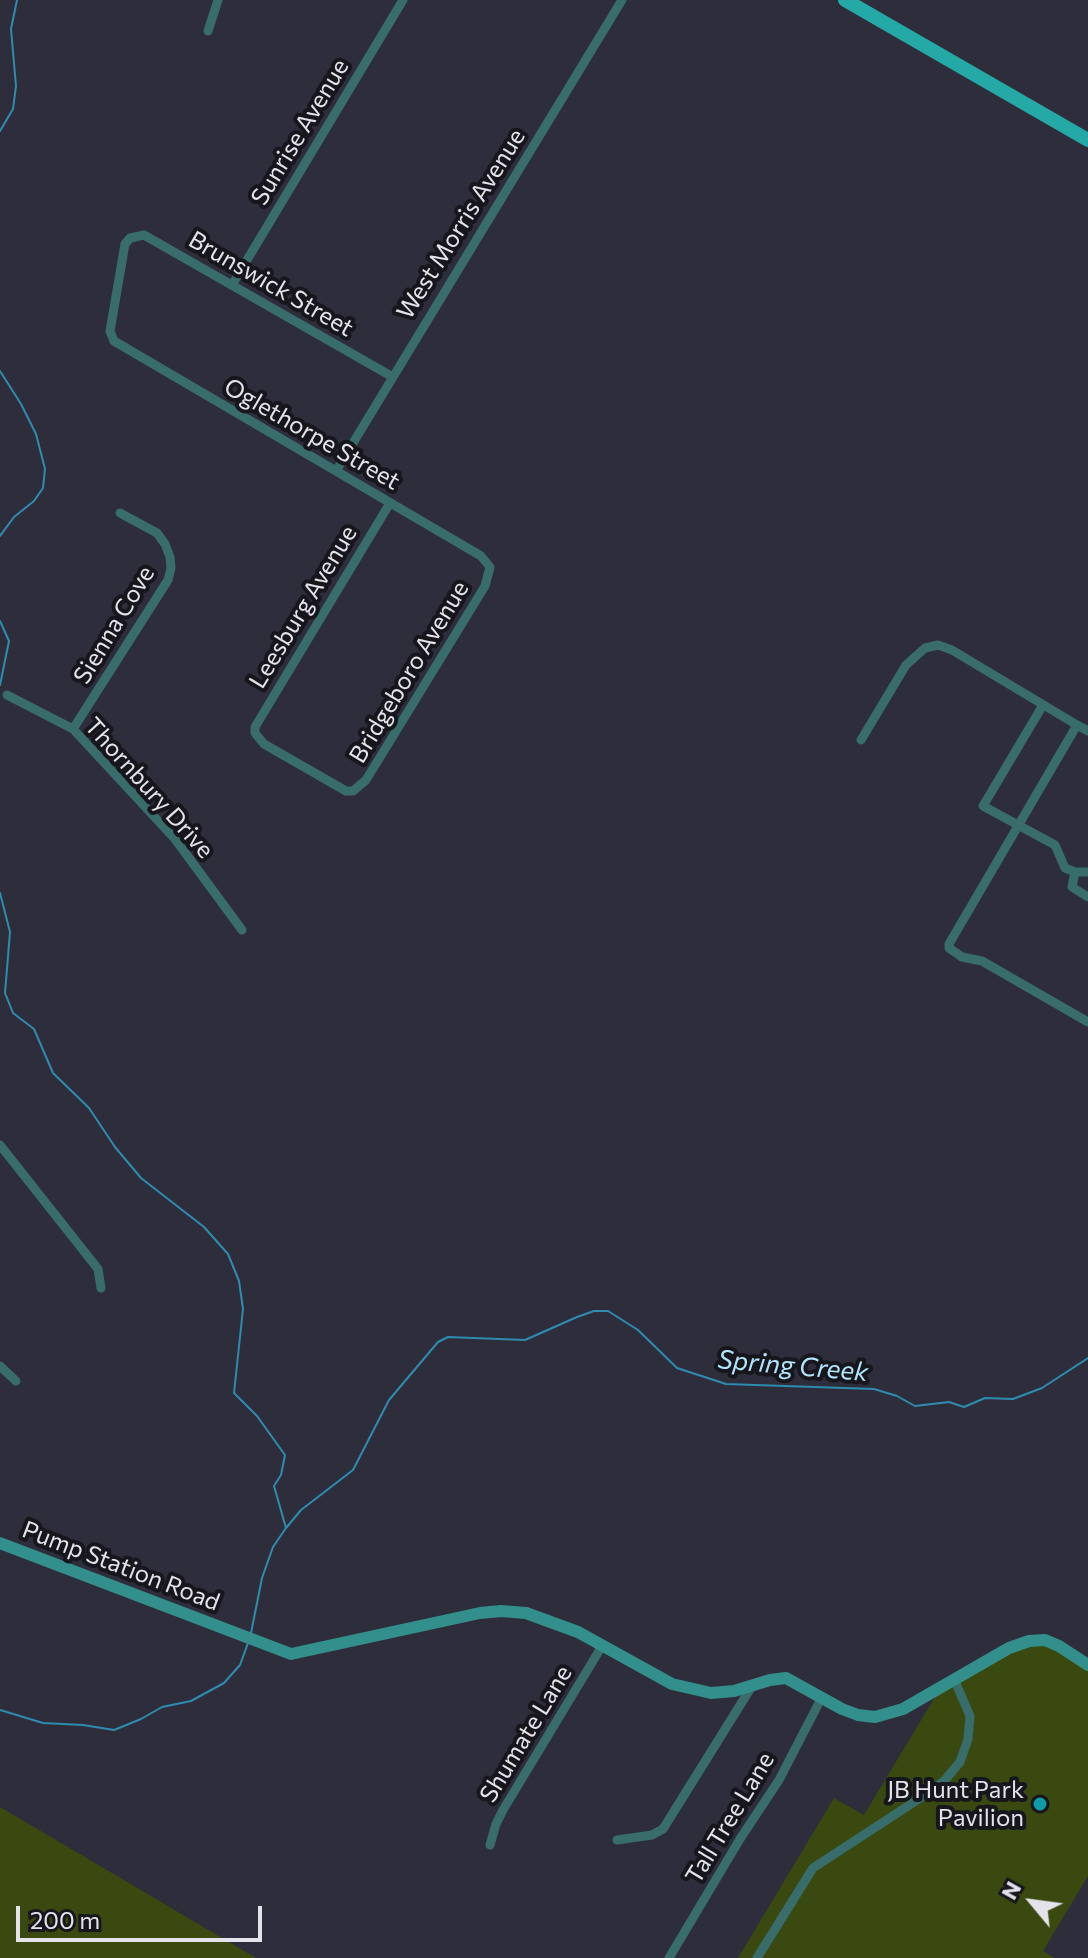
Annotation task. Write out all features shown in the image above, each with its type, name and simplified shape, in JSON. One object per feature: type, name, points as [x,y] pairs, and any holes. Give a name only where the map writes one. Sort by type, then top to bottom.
[{"type":"main road","points":[[845,0],[1088,140]]},
{"type":"street","points":[[208,31],[218,0]]},
{"type":"street","name":"Sunrise Avenue","points":[[232,285],[403,0]]},
{"type":"street","name":"West Morris Avenue","points":[[336,471],[622,0]]},
{"type":"street","name":"Brunswick Street","points":[[111,337],[125,244],[130,238],[144,235],[391,376]]},
{"type":"street","name":"Oglethorpe Street","points":[[111,337],[119,345],[481,556],[490,567]]},
{"type":"street","name":"Leesburg Avenue","points":[[353,791],[339,788],[264,744],[255,733],[259,719],[390,503]]},
{"type":"street","name":"Sienna Cove","points":[[73,729],[168,580],[171,568],[165,544],[157,533],[120,513]]},
{"type":"street","name":"Bridgeboro Avenue","points":[[353,791],[366,780],[477,599],[489,577],[490,567]]},
{"type":"street","points":[[861,740],[906,665],[925,648],[938,645],[952,650],[1088,731]]},
{"type":"street","name":"Thornbury Drive","points":[[7,695],[73,729],[175,839],[242,930]]},
{"type":"street","points":[[1043,705],[983,806],[1055,845],[1061,861],[1075,872],[1088,872]]},
{"type":"street","points":[[1077,725],[949,948],[962,957],[982,961],[1088,1022]]},
{"type":"street","points":[[1075,872],[1072,887],[1088,897]]},
{"type":"street","points":[[0,1145],[98,1269],[101,1288]]},
{"type":"street","points":[[0,1366],[16,1381]]},
{"type":"street","name":"Pump Station Road","points":[[0,1543],[279,1652],[304,1653],[480,1613],[526,1613],[553,1621],[652,1675],[690,1690],[723,1692],[786,1678],[858,1715],[875,1717],[903,1709],[1009,1648],[1029,1641],[1045,1640],[1088,1665]]},
{"type":"street","name":"Shumate Lane","points":[[490,1845],[503,1810],[602,1646]]},
{"type":"street","points":[[757,1958],[813,1868],[931,1791],[960,1762],[968,1739],[970,1716],[954,1679]]},
{"type":"street","points":[[617,1840],[652,1835],[663,1829],[752,1686]]},
{"type":"street","name":"Tall Tree Lane","points":[[669,1958],[779,1780],[822,1697]]},
{"type":"green space","points":[[1045,1640],[1088,1665],[1088,1876],[1043,1951],[1055,1958],[738,1958],[834,1798],[864,1815],[941,1687],[1009,1648]]},
{"type":"green space","points":[[0,1807],[256,1958],[0,1958]]},
{"type":"waterway","points":[[0,131],[13,109],[16,86],[11,29],[17,0]]},
{"type":"waterway","points":[[0,371],[36,434],[45,469],[43,488],[0,536]]},
{"type":"waterway","points":[[0,621],[9,641],[0,685]]},
{"type":"waterway","points":[[0,893],[10,932],[5,993],[13,1013],[34,1029],[53,1073],[89,1108],[141,1178],[204,1227],[228,1254],[239,1281],[243,1309],[234,1393],[257,1416],[285,1455],[281,1475],[274,1486],[286,1528]]},
{"type":"waterway","name":"Spring Creek","points":[[251,1633],[262,1578],[273,1547],[301,1510],[353,1470],[389,1400],[438,1342],[448,1337],[525,1340],[594,1311],[608,1311],[638,1330],[677,1368],[726,1384],[874,1389],[915,1406],[949,1402],[964,1407],[985,1398],[1013,1399],[1042,1388],[1088,1358]]},
{"type":"waterway","name":"Spring Creek","points":[[0,1710],[43,1723],[114,1730],[162,1707],[191,1701],[224,1683],[240,1665],[248,1643]]},
{"type":"place","name":"JB Hunt Park Pavilion","points":[[1040,1804]]}]
